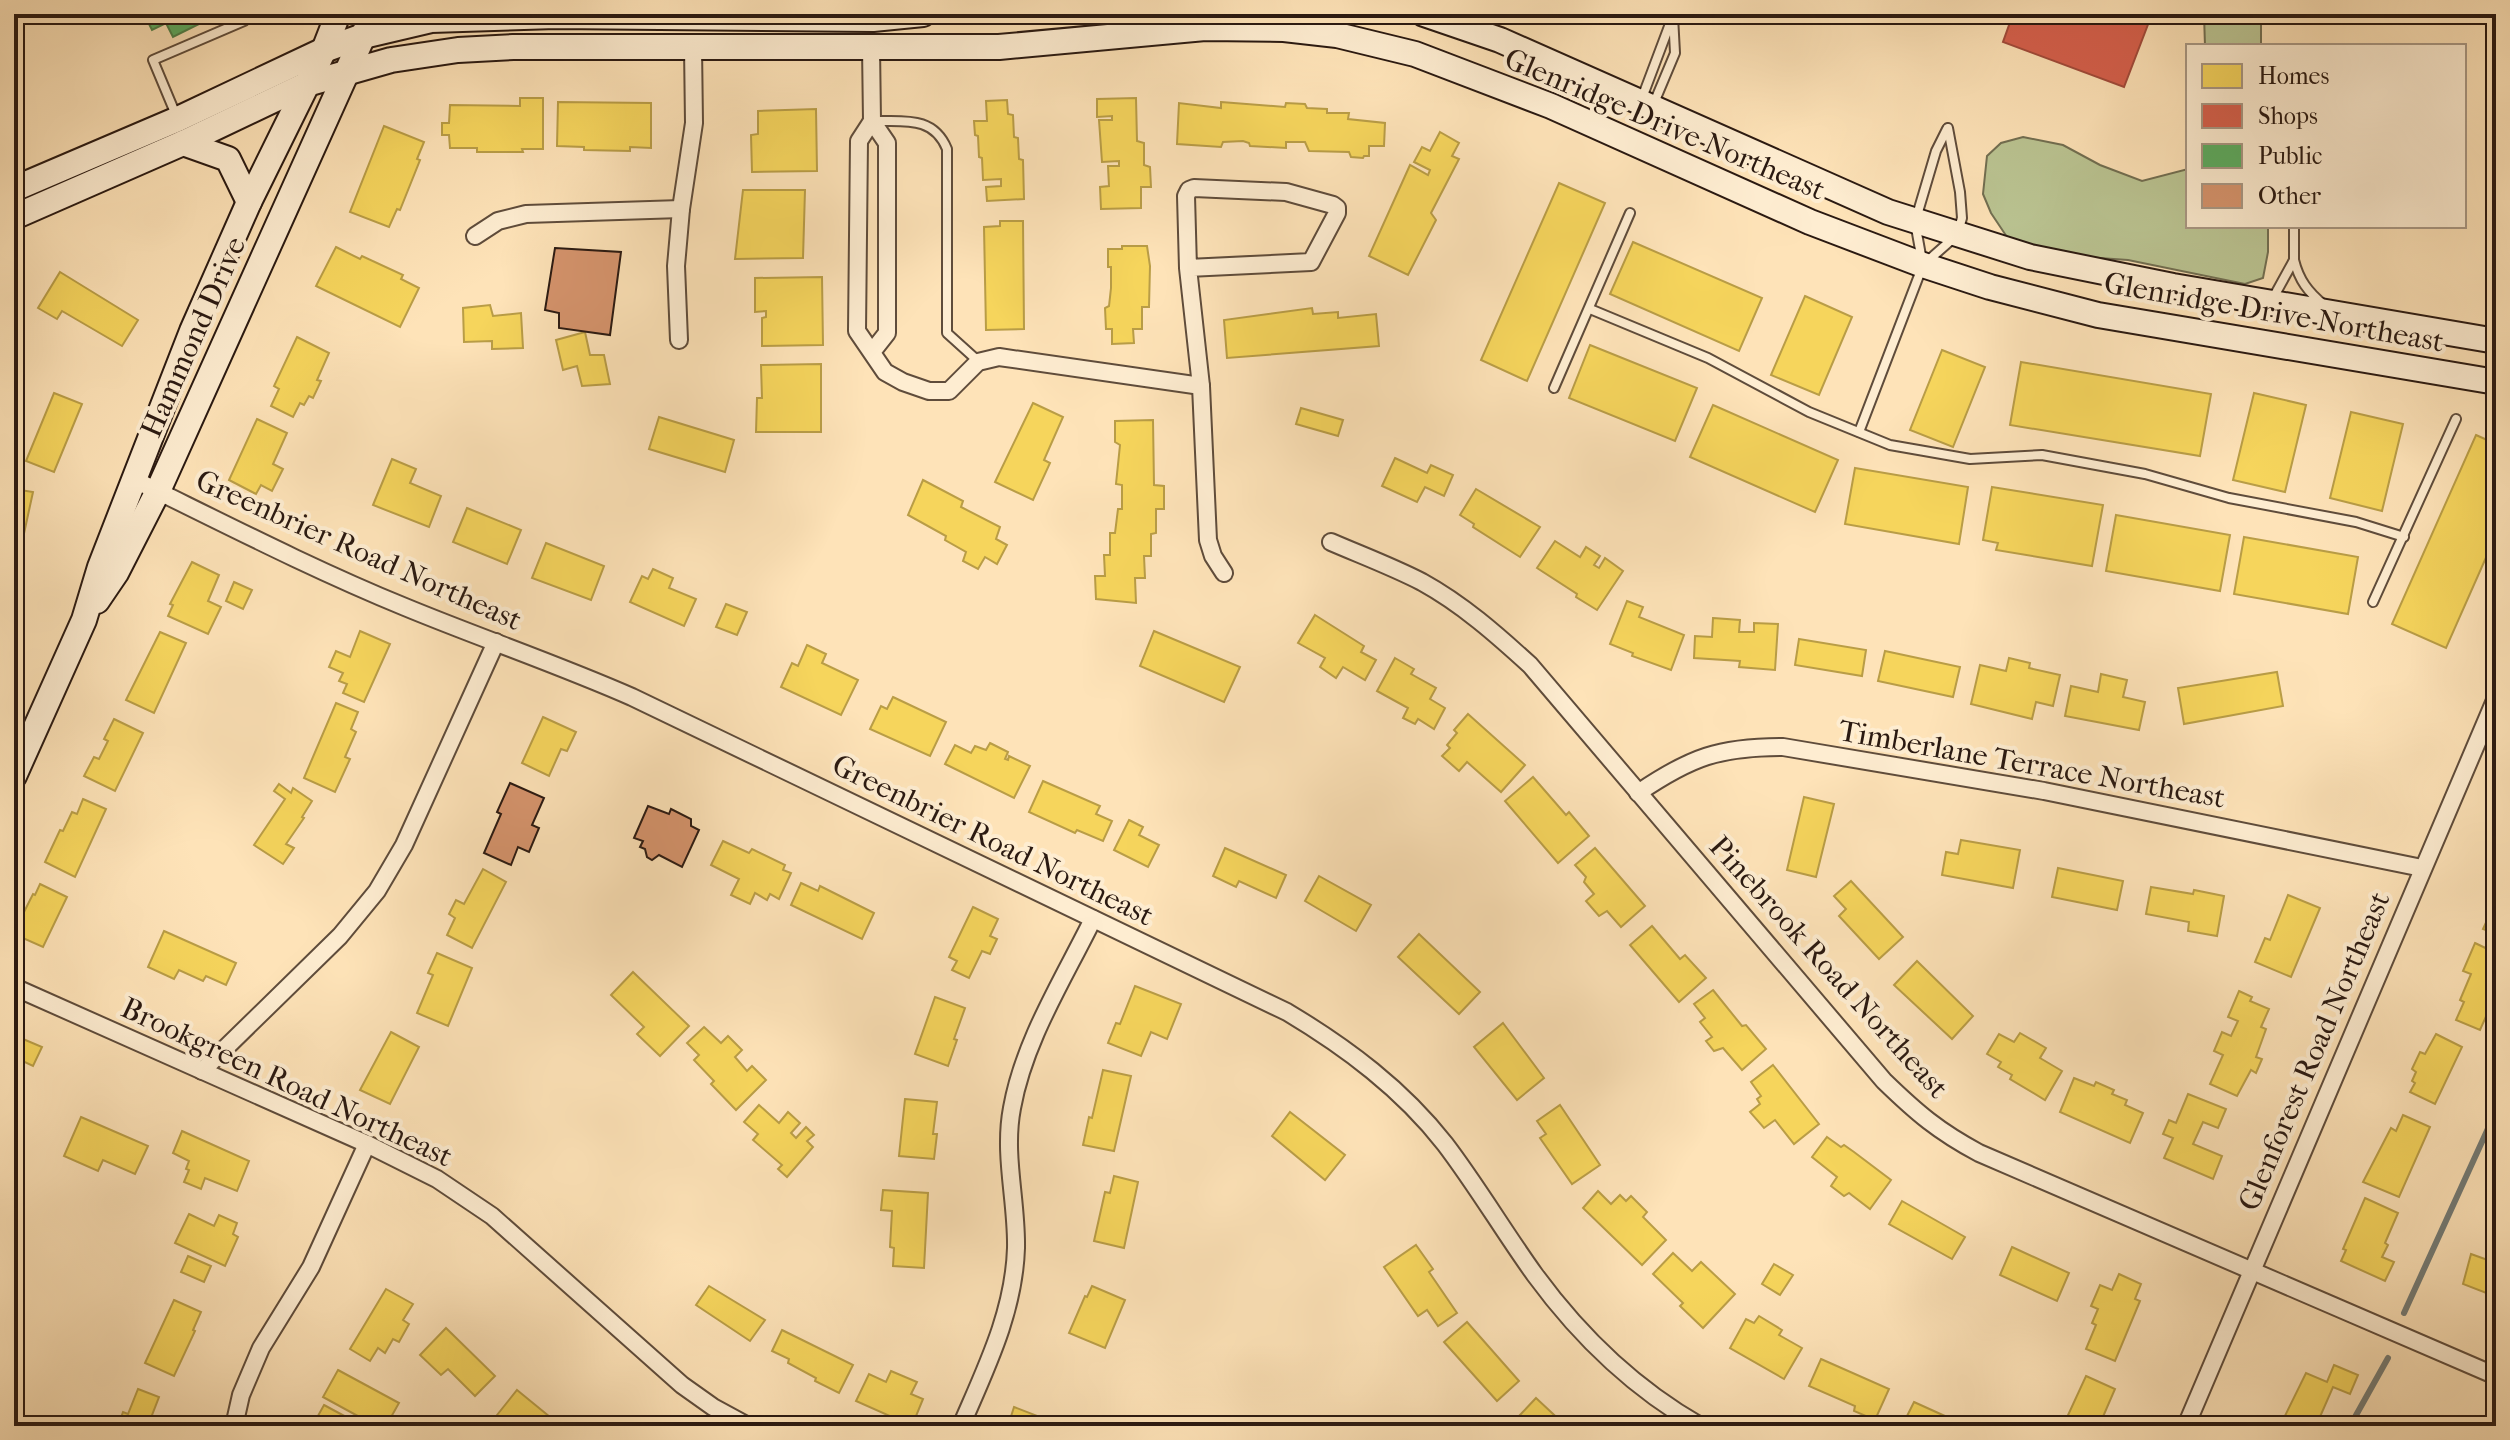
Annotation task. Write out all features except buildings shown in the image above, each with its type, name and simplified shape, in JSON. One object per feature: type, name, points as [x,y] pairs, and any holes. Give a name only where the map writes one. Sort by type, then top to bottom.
[{"type":"main road","name":"Hammond Drive","points":[[14,776],[84,620],[100,567],[192,331],[338,14]]},
{"type":"main road","name":"Glenridge Drive Northeast","points":[[14,217],[181,131],[368,25],[428,17],[923,14]]},
{"type":"main road","name":"Glenridge Drive Northeast","points":[[1424,14],[1500,40],[1888,212],[1957,235],[2045,260],[2173,286],[2496,341]]},
{"type":"main road","name":"Hammond Drive","points":[[84,620],[116,573],[158,491],[368,25]]},
{"type":"main road","name":"Glenridge Drive Northeast","points":[[14,189],[307,84],[391,60],[458,50],[513,47],[999,47],[1205,28],[1284,29],[1337,35],[1415,54],[1551,106],[1810,222],[1923,265],[2040,301],[2098,315],[2496,382]]},
{"type":"main road","points":[[181,131],[228,159],[249,202]]},
{"type":"street","points":[[679,340],[676,266],[694,123],[693,47]]},
{"type":"street","points":[[871,47],[872,121],[887,143],[887,333],[872,352]]},
{"type":"street","points":[[872,121],[859,141],[857,331],[885,372],[929,391],[949,391],[978,362],[999,357],[1201,386]]},
{"type":"street","points":[[1188,268],[1311,262],[1337,208],[1286,192],[1194,188],[1186,196],[1188,268],[1201,386],[1208,540],[1213,556],[1224,573]]},
{"type":"street","points":[[475,236],[498,221],[526,214],[681,209]]},
{"type":"street","name":"Greenbrier Road Northeast","points":[[133,479],[318,569],[632,697],[1287,1012],[1373,1070],[1410,1105],[1445,1144],[1536,1276],[1571,1320],[1621,1369],[1676,1412],[1700,1426]]},
{"type":"street","name":"Pinebrook Road Northeast","points":[[1331,542],[1421,582],[1457,603],[1530,665],[1884,1081],[1922,1118],[1979,1153],[2496,1376]]},
{"type":"street","points":[[202,1071],[340,936],[377,891],[404,845],[496,642]]},
{"type":"street","name":"Glenforest Road Northeast","points":[[2186,1426],[2496,698]]},
{"type":"street","name":"Timberlane Terrace Northeast","points":[[1638,793],[1672,770],[1706,755],[1746,747],[1783,747],[2044,791],[2422,868]]},
{"type":"street","points":[[961,1426],[997,1343],[1010,1301],[1016,1247],[1008,1143],[1018,1080],[1034,1037],[1093,919]]},
{"type":"street","name":"Brookgreen Road Northeast","points":[[14,987],[367,1144],[437,1179],[492,1216],[682,1385],[748,1426]]},
{"type":"street","points":[[234,1426],[241,1395],[261,1348],[311,1267],[367,1144]]},
{"type":"lane","points":[[181,131],[153,60],[244,21],[250,14]]},
{"type":"lane","points":[[1673,16],[1675,53],[1646,105],[1673,16]]},
{"type":"lane","points":[[872,121],[918,122],[942,136],[947,149],[947,333],[978,362]]},
{"type":"lane","points":[[1859,432],[1923,265],[1957,235],[1962,218],[1948,128],[1936,151],[1915,222],[1923,265]]},
{"type":"lane","points":[[1554,388],[1630,213]]},
{"type":"lane","points":[[2294,228],[2294,260],[2298,275],[2310,293],[2334,313]]},
{"type":"lane","points":[[2270,303],[2294,260]]},
{"type":"lane","points":[[1590,309],[1708,358],[1809,412],[1890,445],[1970,459],[2042,455],[2145,474],[2229,498],[2356,522],[2404,537]]},
{"type":"lane","points":[[2373,602],[2456,419]]},
{"type":"green space","points":[[2204,14],[2261,14],[2261,44],[2205,44]]},
{"type":"green space","points":[[2023,137],[2063,145],[2100,165],[2142,181],[2186,170],[2186,228],[2268,228],[2263,278],[2245,284],[2128,260],[2056,255],[2007,237],[1983,194],[1987,156],[2001,143]]},
{"type":"waterway","points":[[2404,1313],[2496,1111]]},
{"type":"waterway","points":[[2350,1426],[2388,1358]]}]
